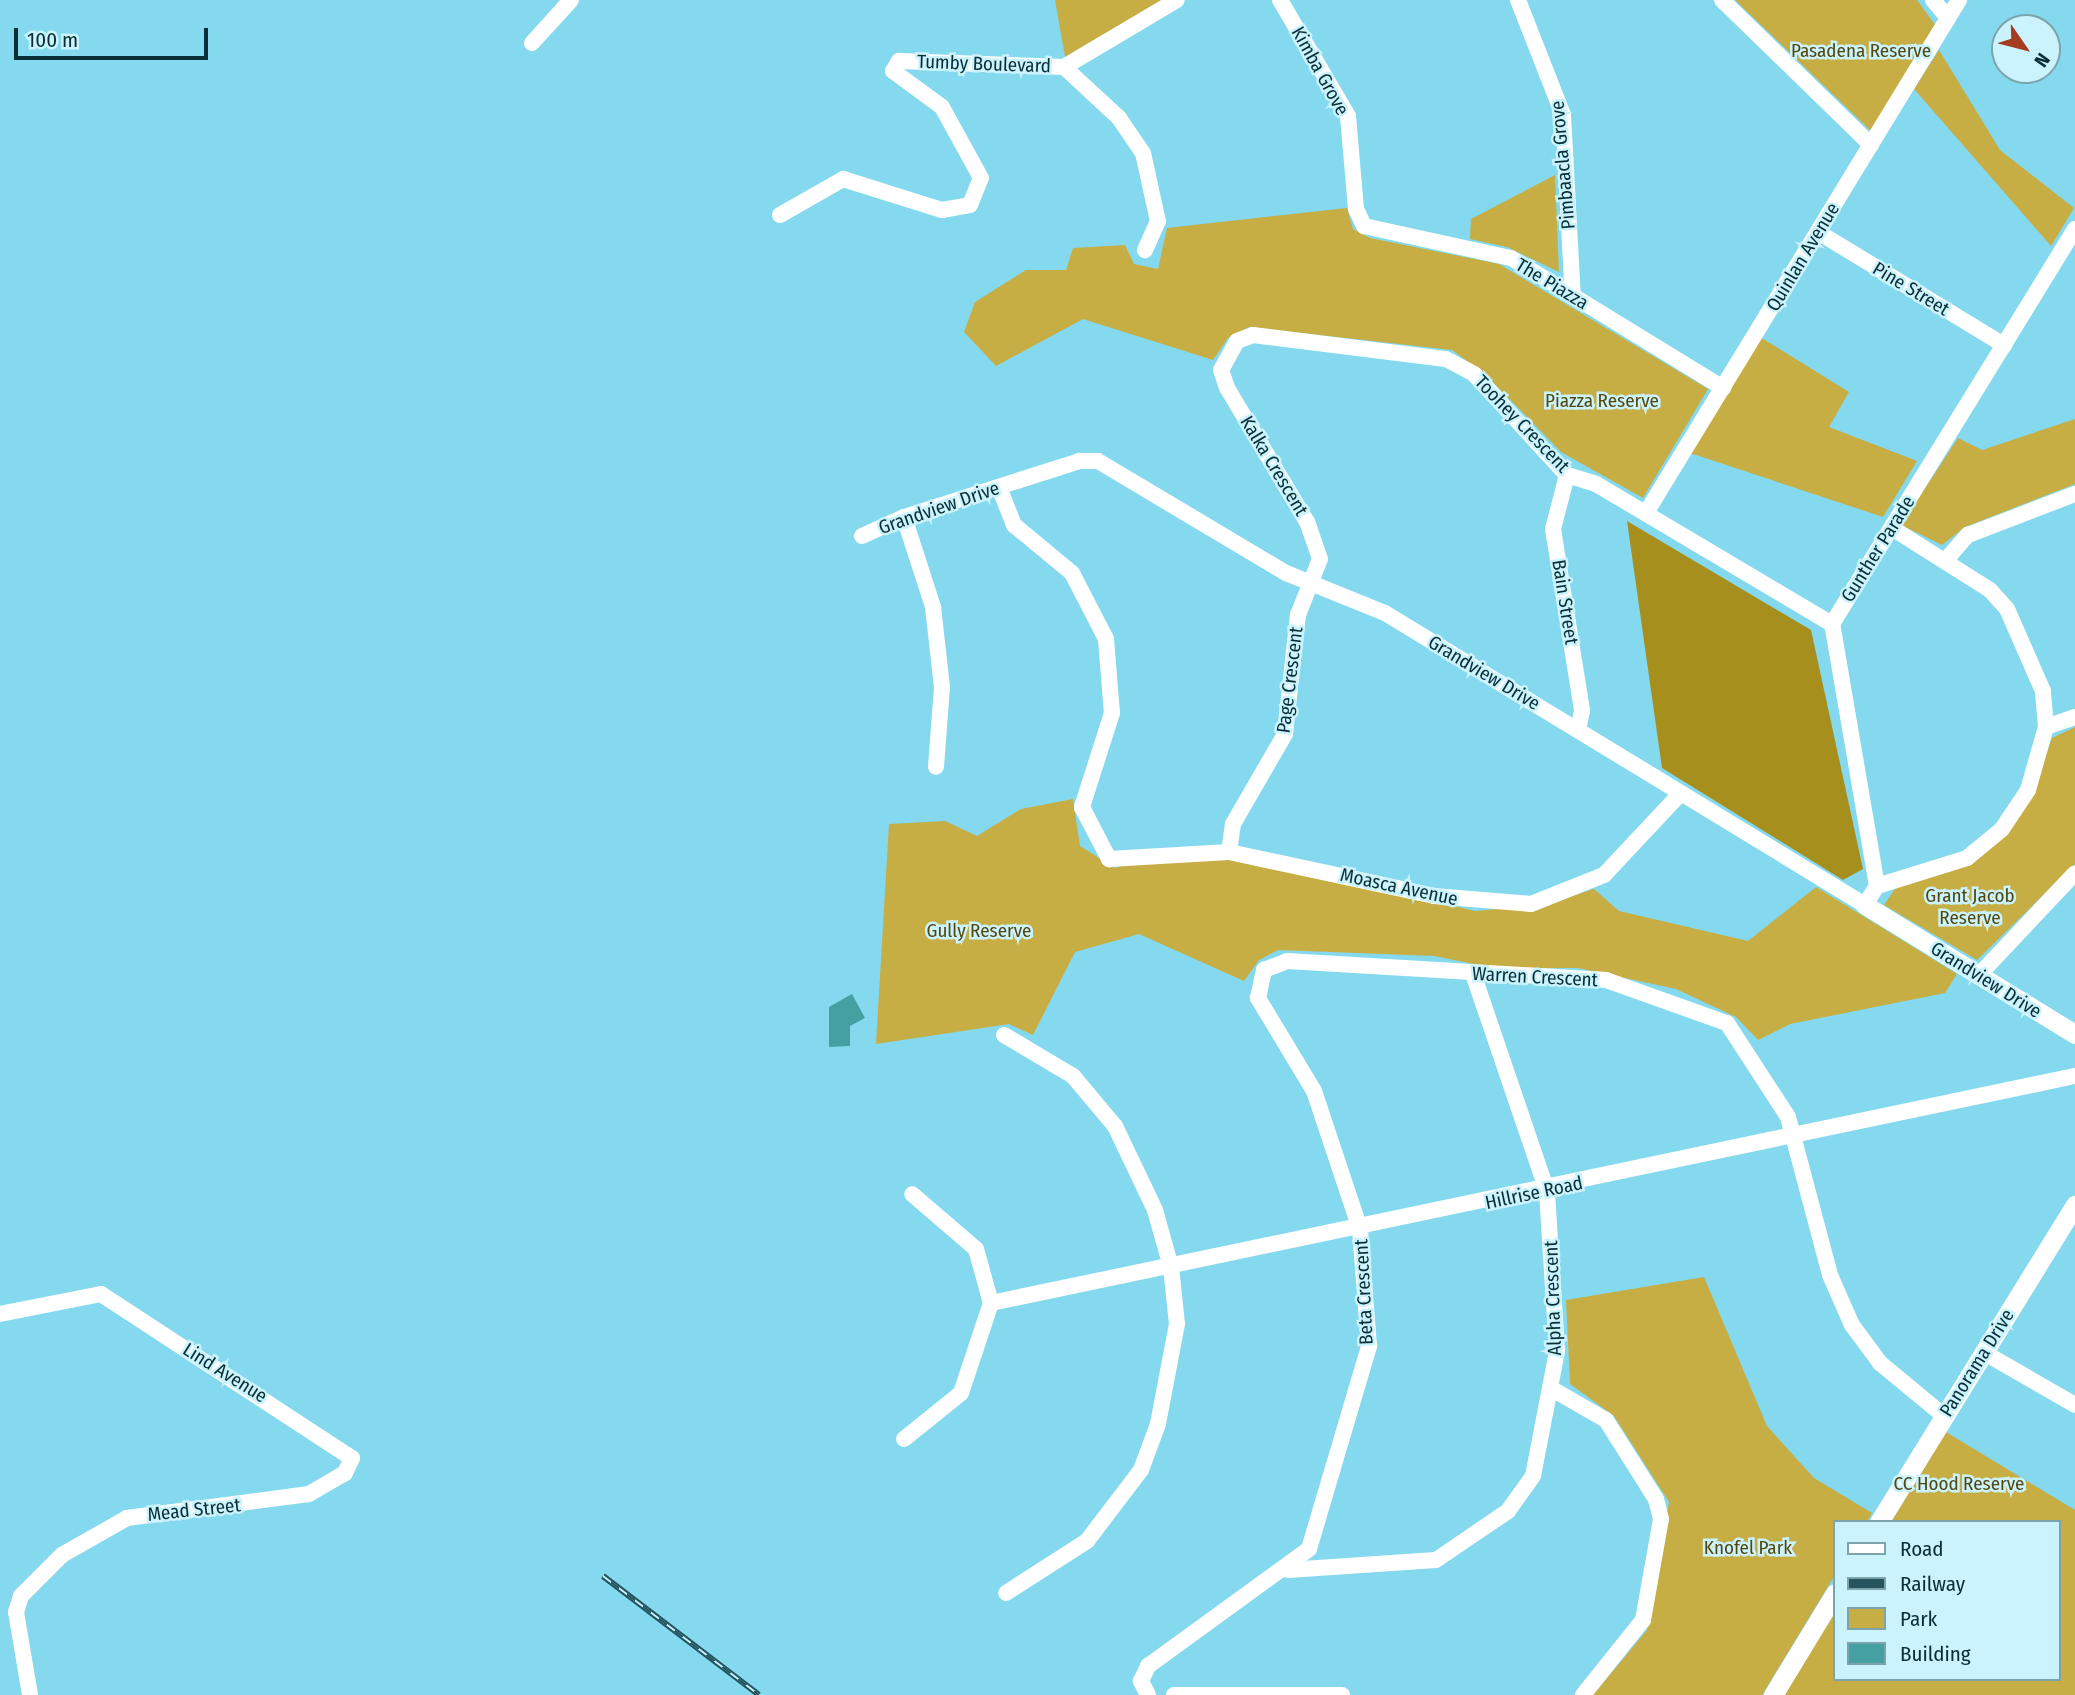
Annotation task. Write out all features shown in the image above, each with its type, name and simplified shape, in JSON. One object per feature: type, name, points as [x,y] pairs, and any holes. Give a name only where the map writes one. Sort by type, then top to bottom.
[{"type":"street","points":[[532,43],[571,0]]},
{"type":"street","name":"Tumby Boulevard","points":[[780,215],[843,179],[942,210],[970,205],[981,178],[942,107],[893,71],[899,61],[1064,67],[1177,0]]},
{"type":"street","name":"Kimba Grove","points":[[1280,0],[1348,116],[1356,209],[1364,226]]},
{"type":"street","name":"Pimbaacla Grove","points":[[1517,0],[1563,115],[1573,297]]},
{"type":"street","points":[[1721,0],[1871,145]]},
{"type":"street","points":[[1933,0],[1948,18]]},
{"type":"street","name":"Quinlan Avenue","points":[[1646,513],[1959,0]]},
{"type":"street","points":[[1064,67],[1119,118],[1143,153],[1158,221],[1145,250]]},
{"type":"street","name":"The Piazza","points":[[1364,226],[1511,258],[1723,388]]},
{"type":"street","name":"Gunther Parade","points":[[1877,886],[1832,624],[2075,229]]},
{"type":"street","name":"Pine Street","points":[[1818,232],[2004,345]]},
{"type":"street","name":"Toohey Crescent","points":[[1225,353],[1253,335],[1446,359],[1474,374],[1567,475],[1646,513],[1832,624]]},
{"type":"street","name":"Kalka Crescent","points":[[1225,353],[1221,370],[1227,388],[1307,522],[1321,559],[1316,582]]},
{"type":"street","name":"Grandview Drive","points":[[862,536],[904,517],[999,487],[1098,461],[1286,573],[1316,582],[1385,613],[2075,1034]]},
{"type":"street","name":"Bain Street","points":[[1567,475],[1553,529],[1582,711],[1578,730]]},
{"type":"street","name":"Moasca Avenue","points":[[999,487],[1014,525],[1072,573],[1106,639],[1112,713],[1082,807],[1094,836],[1116,861],[1186,850],[1229,852],[1434,896],[1531,904],[1604,875],[1680,794]]},
{"type":"street","points":[[1945,561],[1968,535],[2075,494]]},
{"type":"street","points":[[904,517],[933,607],[942,687],[936,767]]},
{"type":"street","points":[[1865,905],[1877,886],[1967,858],[2002,829],[2028,790],[2046,727],[2043,691],[2021,632],[1990,590],[1892,528]]},
{"type":"street","name":"Page Crescent","points":[[1229,852],[1233,824],[1285,734],[1298,615],[1316,582]]},
{"type":"street","points":[[2046,727],[2075,717]]},
{"type":"street","points":[[1978,975],[2075,873]]},
{"type":"street","name":"Warren Crescent","points":[[1258,977],[1287,961],[1422,966],[1474,977],[1606,980],[1727,1023],[1756,1060],[1794,1136],[1815,1227],[1852,1325],[1880,1363],[1944,1416]]},
{"type":"street","name":"Beta Crescent","points":[[1148,1695],[1141,1681],[1148,1666],[1288,1570],[1309,1549],[1362,1383],[1369,1346],[1360,1229],[1314,1091],[1262,1007],[1258,977]]},
{"type":"street","name":"Alpha Crescent","points":[[1288,1570],[1436,1560],[1479,1535],[1508,1511],[1533,1476],[1552,1389],[1556,1284],[1547,1191],[1474,977]]},
{"type":"street","points":[[1004,1035],[1073,1076],[1115,1126],[1155,1210],[1171,1267],[1177,1324],[1170,1376],[1141,1471],[1087,1541],[1006,1593]]},
{"type":"street","name":"Hillrise Road","points":[[991,1303],[1547,1191],[2075,1076]]},
{"type":"street","points":[[904,1439],[961,1393],[991,1303],[976,1249],[912,1195]]},
{"type":"street","name":"Panorama Drive","points":[[1880,1520],[2075,1205]]},
{"type":"street","name":"Lind Avenue","points":[[0,1314],[95,1292],[352,1458]]},
{"type":"street","points":[[1983,1352],[2075,1405]]},
{"type":"street","points":[[1552,1389],[1606,1420],[1656,1500],[1661,1519],[1643,1620],[1583,1695]]},
{"type":"street","name":"Mead Street","points":[[30,1695],[16,1612],[21,1596],[62,1555],[127,1518],[309,1494],[345,1473],[352,1458]]},
{"type":"street","points":[[1773,1695],[1834,1595]]},
{"type":"street","points":[[1174,1695],[1342,1695]]},
{"type":"green space","points":[[1055,0],[1162,0],[1065,57]]},
{"type":"green space","name":"Pasadena Reserve","points":[[1735,0],[1917,0],[1936,26],[1872,132]]},
{"type":"green space","points":[[1939,50],[2000,150],[2074,208],[2051,246],[1914,89]]},
{"type":"green space","points":[[1555,175],[1559,272],[1507,247],[1470,239],[1471,219]]},
{"type":"green space","name":"Piazza Reserve","points":[[1347,208],[1353,229],[1370,238],[1499,264],[1708,389],[1643,498],[1561,452],[1487,376],[1452,350],[1249,327],[1228,338],[1213,360],[1083,319],[996,366],[964,332],[975,302],[1026,270],[1066,270],[1073,248],[1125,245],[1134,264],[1158,269],[1167,228]]},
{"type":"green space","points":[[1760,337],[1849,392],[1829,427],[1917,461],[1883,517],[1690,453]]},
{"type":"green space","points":[[2075,419],[2075,484],[1965,527],[1942,545],[1901,525],[1958,438],[1982,450]]},
{"type":"green space","name":"Grant Jacob Reserve","points":[[2075,727],[2075,864],[1977,960],[1884,905],[1897,886],[1971,863],[2032,793],[2052,738]]},
{"type":"green space","name":"Gully Reserve","points":[[1073,799],[1080,846],[1115,868],[1148,858],[1254,859],[1475,911],[1544,905],[1594,889],[1619,911],[1748,941],[1816,887],[1957,974],[1945,993],[1790,1024],[1758,1040],[1736,1017],[1676,989],[1578,968],[1494,968],[1434,956],[1278,950],[1259,960],[1244,981],[1139,934],[1075,952],[1033,1035],[1009,1024],[876,1044],[889,824],[945,821],[977,836],[1021,809]]},
{"type":"green space","name":"Knofel Park","points":[[1704,1277],[1767,1426],[1814,1478],[1872,1513],[1868,1520],[1834,1520],[1834,1577],[1762,1695],[1593,1695],[1647,1630],[1669,1502],[1614,1416],[1570,1384],[1566,1300]]},
{"type":"green space","name":"CC Hood Reserve","points":[[1946,1432],[2075,1510],[2075,1695],[1784,1695],[1834,1614],[1834,1681],[2061,1681],[2061,1520],[1892,1520]]},
{"type":"shaded area","points":[[1627,521],[1811,630],[1863,869],[1843,880],[1662,768]]},
{"type":"building","points":[[852,994],[865,1018],[850,1026],[850,1046],[829,1047],[829,1007]]},
{"type":"railway","points":[[603,1576],[759,1695]]}]
